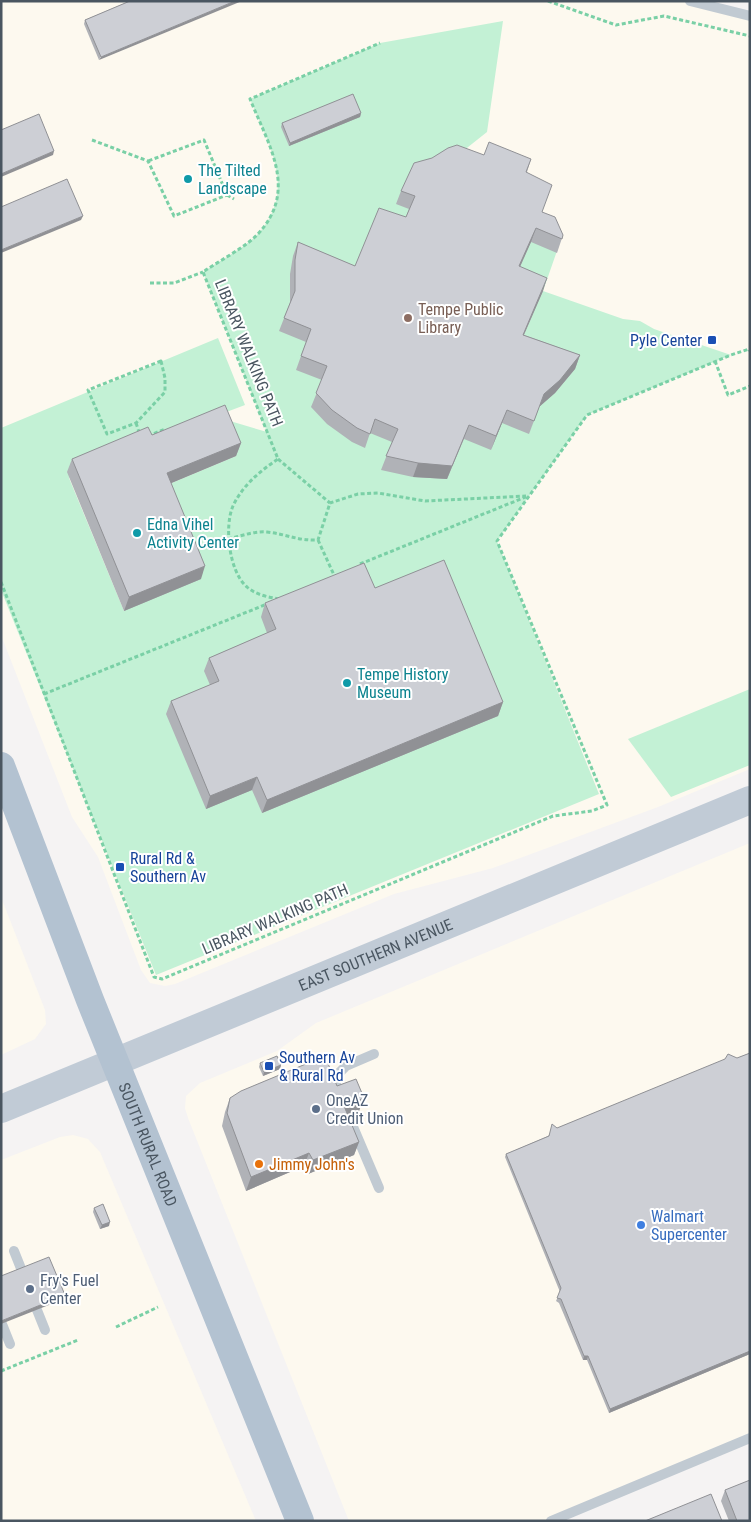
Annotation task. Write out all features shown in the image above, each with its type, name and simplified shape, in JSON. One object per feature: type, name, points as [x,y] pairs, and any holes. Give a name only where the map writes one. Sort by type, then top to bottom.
[{"type":"main road","name":"SOUTH RURAL ROAD","points":[[1,766],[116,1063],[300,1521]]},
{"type":"main road","name":"EAST SOUTHERN AVENUE","points":[[1,1109],[750,800]]},
{"type":"lane","points":[[690,1],[750,16]]},
{"type":"lane","points":[[340,1097],[334,1082],[338,1072],[374,1054]]},
{"type":"lane","points":[[348,1115],[379,1188]]},
{"type":"lane","points":[[14,1251],[22,1271]]},
{"type":"lane","points":[[37,1310],[46,1330]]},
{"type":"lane","points":[[2,1324],[10,1344]]},
{"type":"lane","points":[[550,1521],[750,1438]]},
{"type":"path","points":[[548,1],[616,25],[664,16],[750,36]]},
{"type":"path","name":"LIBRARY WALKING PATH","points":[[278,458],[202,272],[256,236],[274,211],[280,185],[275,160],[250,99],[380,42]]},
{"type":"path","points":[[92,140],[148,161],[204,140],[227,195],[234,198]]},
{"type":"path","points":[[148,161],[174,216],[227,195]]},
{"type":"path","points":[[150,283],[174,283],[202,272]]},
{"type":"path","name":"LIBRARY WALKING PATH","points":[[44,694],[154,977],[162,979],[553,816],[592,811],[607,804],[497,541],[587,415],[715,361],[750,351]]},
{"type":"path","points":[[161,361],[165,378],[164,392],[136,423],[108,434],[88,390],[161,361]]},
{"type":"path","points":[[715,361],[728,395],[750,386]]},
{"type":"path","points":[[136,423],[142,439],[165,429],[169,439]]},
{"type":"path","points":[[1,582],[44,694],[280,599],[262,595],[246,586],[238,573],[228,539],[228,524],[233,507],[244,489],[261,470],[278,458],[330,503]]},
{"type":"path","points":[[330,503],[358,494],[378,493],[425,500],[529,496]]},
{"type":"path","points":[[352,568],[529,496]]},
{"type":"path","points":[[330,503],[318,540],[334,575]]},
{"type":"path","points":[[228,539],[266,532],[302,541],[318,540]]},
{"type":"path","points":[[325,579],[343,572]]},
{"type":"path","points":[[116,1327],[158,1307]]},
{"type":"path","points":[[1,1371],[78,1340]]},
{"type":"shaded area","points":[[1,1],[690,1],[750,16],[750,769],[658,807],[493,868],[394,894],[175,984],[165,986],[150,983],[141,970],[98,857],[72,817],[1,635]]},
{"type":"shaded area","points":[[750,843],[750,1438],[551,1521],[349,1521],[188,1118],[185,1108],[186,1096],[200,1083],[277,1051],[316,1023]]},
{"type":"shaded area","points":[[1,897],[45,1010],[46,1024],[35,1039],[1,1055]]},
{"type":"shaded area","points":[[73,1135],[88,1139],[100,1152],[256,1521],[1,1521],[1,1160],[60,1137]]},
{"type":"green space","points":[[503,21],[487,132],[453,159],[547,198],[537,225],[558,248],[543,291],[623,319],[640,321],[654,329],[731,355],[587,415],[497,541],[599,794],[156,975],[1,590],[1,428],[218,338],[245,405],[83,466],[69,478],[124,611],[162,487],[236,456],[220,418],[267,432],[203,272],[252,240],[269,218],[276,202],[278,185],[276,168],[265,133],[250,99],[380,43]]},
{"type":"green space","points":[[750,689],[750,765],[671,797],[628,739]]},
{"type":"building","points":[[130,1],[235,1],[101,57],[85,20]]},
{"type":"building","points":[[353,94],[361,113],[290,143],[282,123]]},
{"type":"building","points":[[39,114],[54,151],[1,174],[1,130]]},
{"type":"building","name":"Tempe Public Library","points":[[489,142],[531,159],[526,172],[552,185],[542,212],[555,217],[563,235],[562,239],[536,228],[519,266],[547,278],[523,335],[580,355],[560,380],[544,394],[534,421],[507,410],[496,436],[469,425],[452,466],[418,463],[386,456],[398,429],[375,419],[370,434],[357,428],[332,410],[316,393],[327,366],[301,356],[311,329],[284,318],[295,291],[295,260],[298,242],[355,266],[379,208],[406,217],[415,196],[401,191],[414,163],[432,158],[457,145],[484,155]]},
{"type":"building","points":[[67,179],[83,216],[1,250],[1,207]]},
{"type":"building","name":"Edna Vihel Activity Center","points":[[225,405],[241,443],[167,473],[205,566],[129,597],[72,459],[148,427],[152,435]]},
{"type":"building","name":"Tempe History Museum","points":[[444,560],[503,702],[267,800],[257,777],[210,796],[171,701],[219,681],[209,658],[276,629],[265,603],[364,563],[375,588]]},
{"type":"building","name":"Walmart Supercenter","points":[[750,1053],[750,1351],[610,1409],[588,1356],[584,1356],[561,1299],[557,1298],[561,1288],[506,1154],[549,1136],[552,1124],[557,1128],[725,1059],[728,1054],[737,1058]]},
{"type":"building","points":[[277,1056],[281,1065],[264,1072],[260,1063]]},
{"type":"building","points":[[325,1056],[337,1086],[356,1079],[364,1098],[344,1106],[359,1142],[313,1160],[309,1153],[251,1177],[227,1113],[230,1098],[241,1091]]},
{"type":"building","points":[[103,1204],[110,1222],[102,1225],[94,1208]]},
{"type":"building","name":"Fry's Fuel Center","points":[[49,1257],[65,1295],[1,1321],[1,1276]]},
{"type":"building","points":[[750,1480],[750,1521],[737,1521],[725,1490]]},
{"type":"building","points":[[711,1494],[722,1521],[645,1521]]},
{"type":"place","name":"The Tilted Landscape","points":[[188,179]]},
{"type":"place","name":"Tempe Public Library","points":[[408,318]]},
{"type":"place","name":"Pyle Center","points":[[712,340]]},
{"type":"place","name":"Edna Vihel Activity Center","points":[[137,533]]},
{"type":"place","name":"Tempe History Museum","points":[[347,683]]},
{"type":"place","name":"Rural Rd & Southern Av","points":[[120,867]]},
{"type":"place","name":"Southern Av & Rural Rd","points":[[269,1066]]},
{"type":"place","name":"OneAZ Credit Union","points":[[316,1109]]},
{"type":"place","name":"Jimmy John's","points":[[259,1164]]},
{"type":"place","name":"Walmart Supercenter","points":[[641,1225]]},
{"type":"place","name":"Fry's Fuel Center","points":[[30,1289]]}]
